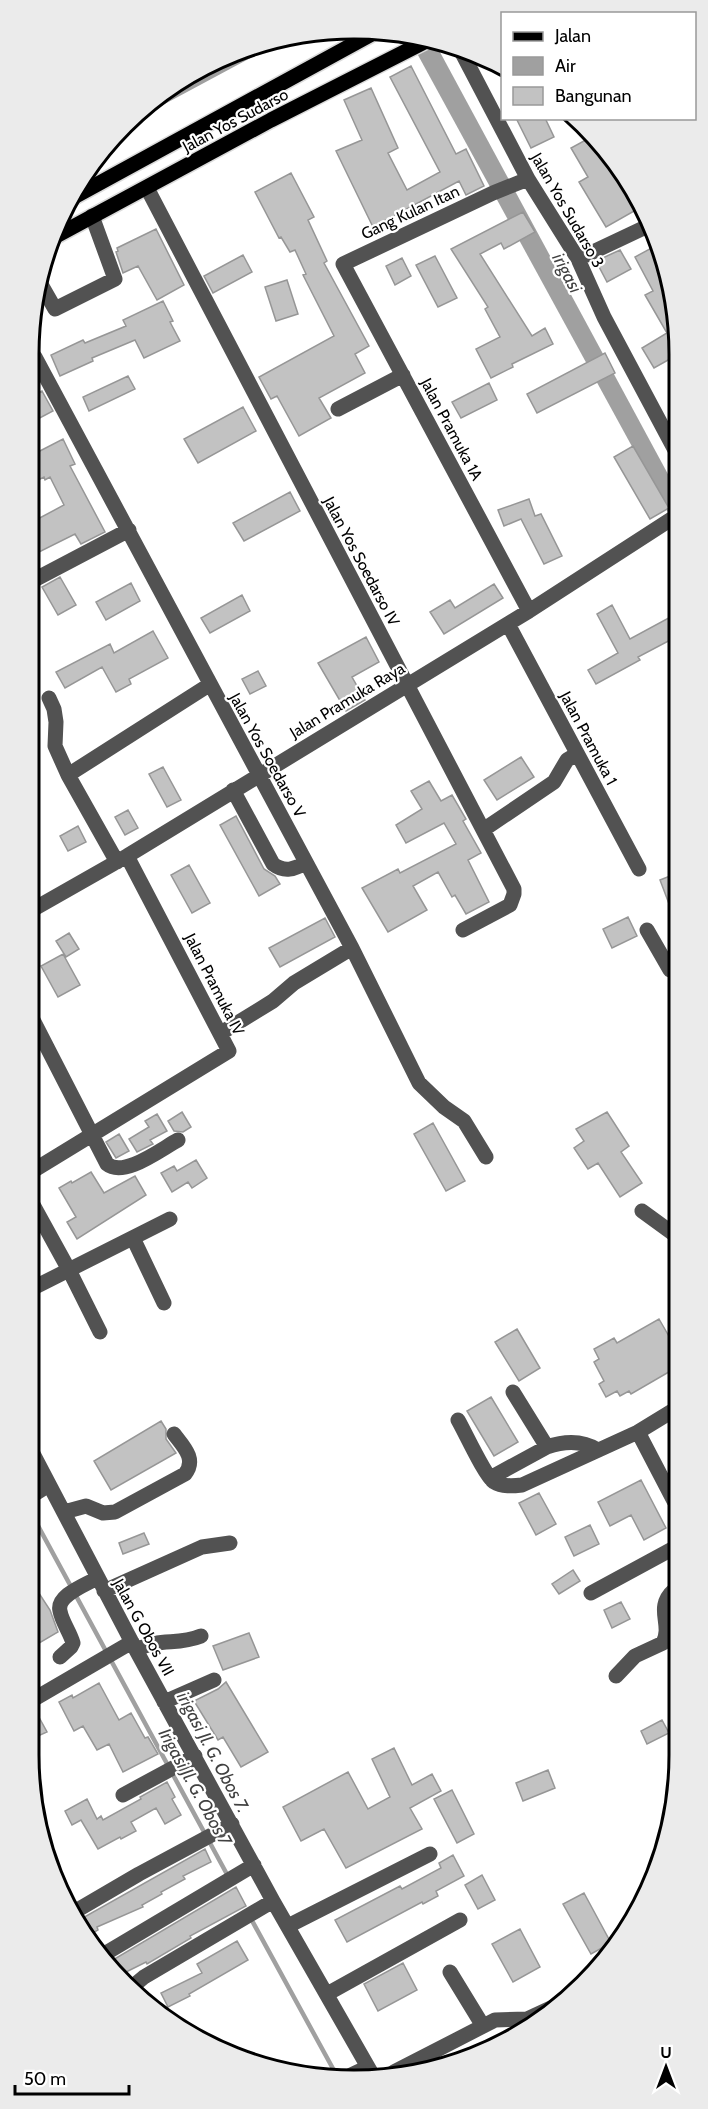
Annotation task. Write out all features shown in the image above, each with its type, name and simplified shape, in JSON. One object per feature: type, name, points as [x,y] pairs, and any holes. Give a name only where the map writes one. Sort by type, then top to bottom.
[{"type":"main road","name":"Jalan Yos Sudarso","points":[[84,192],[362,39]]},
{"type":"main road","name":"Jalan Yos Sudarso","points":[[63,232],[271,120],[418,46]]},
{"type":"main road","points":[[211,121],[224,146]]},
{"type":"street","name":"Jalan Yos Sudarso 3","points":[[466,60],[528,179],[578,259],[604,317],[669,439]]},
{"type":"street","name":"Gang Kulan Itan","points":[[343,264],[493,193],[528,179]]},
{"type":"street","name":"Jalan Yos Soedarso IV","points":[[147,188],[511,883],[514,894],[510,904],[463,930]]},
{"type":"street","points":[[45,292],[55,309],[115,279],[92,216]]},
{"type":"street","points":[[578,259],[643,228]]},
{"type":"street","name":"Jalan Pramuka 1A","points":[[343,264],[529,611]]},
{"type":"street","name":"Jalan Yos Soedarso V","points":[[39,366],[352,948],[419,1083],[444,1107],[464,1121],[486,1157]]},
{"type":"street","points":[[338,409],[403,375]]},
{"type":"street","name":"Jalan Pramuka Raya","points":[[39,906],[122,859],[508,624],[669,521]]},
{"type":"street","points":[[39,577],[129,530]]},
{"type":"street","name":"Jalan Pramuka 1","points":[[508,624],[639,870]]},
{"type":"street","points":[[68,775],[209,685]]},
{"type":"street","name":"Jalan Pramuka IV","points":[[39,1167],[229,1051],[122,859],[68,775],[55,746],[57,722],[49,698]]},
{"type":"street","points":[[483,830],[549,786],[556,780],[567,760],[578,754]]},
{"type":"street","points":[[233,790],[273,864],[284,870],[291,870],[306,863]]},
{"type":"street","points":[[647,930],[669,965]]},
{"type":"street","points":[[220,1033],[273,1001],[294,983],[352,948]]},
{"type":"street","points":[[39,1032],[107,1164],[117,1169],[130,1166],[178,1140]]},
{"type":"street","points":[[642,1211],[669,1231]]},
{"type":"street","points":[[39,1216],[100,1332]]},
{"type":"street","points":[[39,1285],[170,1219]]},
{"type":"street","points":[[133,1238],[164,1303]]},
{"type":"street","points":[[513,1392],[546,1447]]},
{"type":"street","points":[[458,1420],[490,1478],[500,1484],[522,1485],[638,1432],[669,1413]]},
{"type":"street","points":[[638,1432],[669,1491]]},
{"type":"street","points":[[64,1512],[86,1506],[103,1513],[115,1512],[185,1474],[190,1468],[191,1461],[174,1434]]},
{"type":"street","points":[[490,1478],[555,1444],[573,1442],[598,1450]]},
{"type":"street","name":"Jalan G Obos VII","points":[[39,1466],[101,1585],[273,1901],[369,2069]]},
{"type":"street","points":[[39,1491],[49,1485]]},
{"type":"street","points":[[60,1658],[73,1643],[59,1605],[64,1597],[202,1547],[230,1543]]},
{"type":"street","points":[[591,1593],[669,1551]]},
{"type":"street","points":[[616,1676],[636,1656],[663,1643],[666,1632],[664,1603],[669,1596]]},
{"type":"street","points":[[39,1697],[134,1646],[156,1641],[185,1642],[201,1636]]},
{"type":"street","points":[[165,1702],[214,1680]]},
{"type":"street","points":[[123,1795],[195,1756]]},
{"type":"street","points":[[79,1909],[232,1824]]},
{"type":"street","points":[[288,1926],[430,1854]]},
{"type":"street","points":[[108,1952],[254,1865]]},
{"type":"street","points":[[137,1983],[273,1901]]},
{"type":"street","points":[[327,1994],[460,1920]]},
{"type":"street","points":[[450,1972],[483,2026]]},
{"type":"street","points":[[406,2065],[499,2019],[526,2019]]},
{"type":"water","points":[[412,45],[439,51],[669,476],[669,514]]},
{"type":"building","points":[[411,66],[456,154],[466,149],[484,186],[466,195],[459,181],[373,227],[336,151],[362,140],[344,100],[371,88],[398,148],[388,153],[407,190],[440,172],[390,77]]},
{"type":"building","points":[[517,120],[546,120],[554,137],[531,148]]},
{"type":"building","points":[[585,140],[616,179],[635,211],[606,227],[579,182],[588,177],[571,148]]},
{"type":"building","points":[[291,173],[314,217],[308,220],[327,261],[324,263],[369,346],[355,354],[365,373],[319,398],[331,418],[299,436],[277,396],[271,399],[259,377],[334,336],[303,275],[306,274],[295,250],[290,252],[281,237],[279,238],[255,192]]},
{"type":"building","points":[[523,212],[535,232],[504,249],[501,243],[480,254],[532,336],[545,328],[553,344],[512,364],[513,367],[491,378],[476,349],[500,337],[485,309],[488,307],[451,249]]},
{"type":"building","points":[[156,229],[184,285],[157,300],[138,266],[123,273],[116,252],[117,248]]},
{"type":"building","points":[[650,249],[663,293],[668,333],[669,360],[654,368],[642,348],[667,333],[645,295],[653,291],[635,257]]},
{"type":"building","points":[[620,250],[631,269],[607,282],[596,261]]},
{"type":"building","points":[[243,255],[252,272],[213,293],[204,276]]},
{"type":"building","points":[[435,256],[457,298],[438,307],[416,265]]},
{"type":"building","points":[[402,258],[411,276],[395,285],[386,266]]},
{"type":"building","points":[[287,280],[298,314],[276,321],[265,287]]},
{"type":"building","points":[[163,301],[180,341],[144,358],[135,340],[92,358],[93,361],[60,376],[51,355],[83,340],[85,343],[126,326],[123,320]]},
{"type":"building","points":[[605,353],[615,373],[537,413],[527,394]]},
{"type":"building","points":[[128,376],[135,389],[89,411],[83,397]]},
{"type":"building","points":[[489,383],[497,400],[461,418],[452,402]]},
{"type":"building","points":[[42,391],[53,411],[39,418],[39,392]]},
{"type":"building","points":[[243,407],[256,431],[198,463],[184,439]]},
{"type":"building","points":[[63,439],[75,464],[70,466],[105,532],[81,544],[75,534],[39,552],[39,518],[64,505],[50,477],[45,480],[44,477],[39,480],[39,451]]},
{"type":"building","points":[[633,446],[669,508],[650,519],[614,457]]},
{"type":"building","points":[[290,492],[300,511],[244,541],[233,523]]},
{"type":"building","points":[[529,499],[535,516],[541,514],[562,556],[544,564],[521,519],[504,526],[498,510]]},
{"type":"building","points":[[60,577],[76,605],[58,615],[42,587]]},
{"type":"building","points":[[131,583],[140,601],[106,620],[96,602]]},
{"type":"building","points":[[494,584],[503,598],[444,634],[430,612],[450,600],[455,608]]},
{"type":"building","points":[[242,595],[250,611],[210,633],[201,618]]},
{"type":"building","points":[[612,605],[630,639],[669,618],[669,641],[638,657],[640,660],[596,684],[588,670],[618,653],[597,614]]},
{"type":"building","points":[[153,631],[168,658],[129,679],[131,684],[116,692],[102,667],[65,688],[56,672],[110,644],[114,653]]},
{"type":"building","points":[[366,637],[379,662],[352,677],[365,700],[346,711],[318,663]]},
{"type":"building","points":[[258,671],[266,686],[250,694],[242,679]]},
{"type":"building","points":[[521,757],[534,777],[497,800],[484,780]]},
{"type":"building","points":[[163,767],[181,800],[167,807],[149,774]]},
{"type":"building","points":[[429,781],[441,801],[452,795],[466,819],[463,821],[481,853],[468,860],[489,902],[466,914],[455,895],[452,897],[438,872],[413,886],[427,910],[388,932],[362,888],[398,869],[400,873],[456,844],[444,823],[406,843],[396,825],[422,809],[411,791]]},
{"type":"building","points":[[128,810],[138,828],[125,835],[115,817]]},
{"type":"building","points":[[236,816],[264,869],[275,876],[280,884],[259,896],[220,825]]},
{"type":"building","points":[[78,826],[86,842],[68,851],[60,836]]},
{"type":"building","points":[[189,865],[210,903],[192,913],[171,875]]},
{"type":"building","points":[[669,876],[669,904],[660,880]]},
{"type":"building","points":[[628,917],[637,936],[612,948],[603,929]]},
{"type":"building","points":[[325,918],[335,937],[280,967],[269,948]]},
{"type":"building","points":[[69,933],[79,949],[66,957],[56,941]]},
{"type":"building","points":[[63,954],[80,985],[58,997],[41,966]]},
{"type":"building","points":[[182,1112],[191,1127],[183,1132],[174,1131],[168,1121]]},
{"type":"building","points":[[607,1112],[629,1146],[621,1152],[642,1183],[620,1197],[598,1163],[588,1169],[574,1148],[584,1141],[576,1129]]},
{"type":"building","points":[[157,1114],[167,1131],[150,1140],[153,1144],[137,1152],[129,1139],[149,1127],[145,1121]]},
{"type":"building","points":[[433,1123],[465,1181],[446,1191],[414,1134]]},
{"type":"building","points":[[119,1134],[129,1151],[116,1158],[106,1142]]},
{"type":"building","points":[[196,1160],[207,1178],[192,1188],[188,1182],[172,1192],[161,1173],[174,1166],[177,1171]]},
{"type":"building","points":[[91,1172],[104,1193],[135,1176],[146,1195],[77,1239],[67,1222],[76,1217],[59,1188]]},
{"type":"building","points":[[659,1319],[669,1336],[669,1372],[631,1394],[629,1391],[620,1396],[617,1391],[606,1397],[599,1384],[604,1381],[594,1362],[599,1359],[594,1349],[614,1338],[617,1343]]},
{"type":"building","points":[[517,1329],[540,1368],[519,1381],[495,1342]]},
{"type":"building","points":[[491,1397],[518,1442],[494,1456],[467,1411]]},
{"type":"building","points":[[161,1421],[166,1429],[166,1439],[176,1453],[111,1490],[94,1461]]},
{"type":"building","points":[[641,1480],[666,1528],[644,1540],[631,1515],[610,1526],[598,1502]]},
{"type":"building","points":[[539,1493],[556,1524],[536,1535],[519,1503]]},
{"type":"building","points":[[590,1525],[599,1544],[574,1556],[565,1537]]},
{"type":"building","points":[[144,1533],[149,1544],[123,1554],[119,1543]]},
{"type":"building","points":[[573,1570],[580,1581],[559,1594],[552,1584]]},
{"type":"building","points":[[39,1593],[50,1610],[58,1632],[39,1643]]},
{"type":"building","points":[[621,1602],[630,1619],[612,1628],[604,1610]]},
{"type":"building","points":[[249,1633],[259,1657],[223,1670],[213,1646]]},
{"type":"building","points":[[226,1682],[268,1752],[241,1767],[223,1737],[218,1740],[194,1701],[218,1689]]},
{"type":"building","points":[[99,1683],[119,1720],[131,1713],[145,1738],[148,1737],[158,1754],[123,1772],[109,1744],[97,1750],[83,1726],[74,1731],[59,1702],[72,1695],[73,1698]]},
{"type":"building","points":[[39,1717],[47,1732],[39,1736]]},
{"type":"building","points":[[662,1720],[669,1733],[647,1744],[641,1731]]},
{"type":"building","points":[[394,1748],[412,1785],[432,1774],[441,1791],[410,1808],[422,1829],[346,1868],[324,1829],[301,1841],[283,1807],[348,1772],[368,1809],[390,1797],[372,1759]]},
{"type":"building","points":[[548,1770],[555,1788],[523,1801],[516,1783]]},
{"type":"building","points":[[167,1782],[175,1797],[172,1799],[181,1815],[165,1824],[156,1808],[131,1822],[136,1831],[98,1849],[81,1820],[72,1825],[65,1811],[87,1799],[97,1819],[101,1816],[103,1820]]},
{"type":"building","points":[[452,1790],[474,1834],[457,1843],[434,1799]]},
{"type":"building","points":[[205,1849],[211,1862],[183,1876],[185,1879],[161,1892],[162,1894],[142,1905],[143,1907],[97,1927],[98,1930],[94,1933],[84,1917]]},
{"type":"building","points":[[453,1855],[464,1876],[436,1891],[438,1896],[423,1904],[422,1902],[347,1942],[335,1920],[400,1886],[402,1889],[441,1868],[439,1863]]},
{"type":"building","points":[[482,1875],[495,1900],[478,1909],[465,1885]]},
{"type":"building","points":[[236,1887],[246,1906],[190,1936],[191,1938],[147,1964],[146,1962],[126,1972],[114,1959]]},
{"type":"building","points":[[584,1893],[609,1940],[604,1947],[591,1954],[563,1904]]},
{"type":"building","points":[[520,1929],[540,1967],[513,1982],[492,1944]]},
{"type":"building","points":[[237,1941],[248,1960],[168,2007],[161,1993],[202,1973],[197,1964]]},
{"type":"building","points":[[403,1963],[417,1990],[378,2011],[364,1984]]},
{"type":"waterway","points":[[169,99],[243,60]]},
{"type":"waterway","name":"Irigasi Jl. G. Obos 7","points":[[39,1528],[229,1878]]},
{"type":"waterway","name":"Irigasi Jl. G. Obos 7","points":[[250,1917],[333,2069]]},
{"type":"water label","name":"irigasi","points":[[567,273]]},
{"type":"water label","name":"irigasi Jl. G. Obos 7.","points":[[213,1752]]}]
